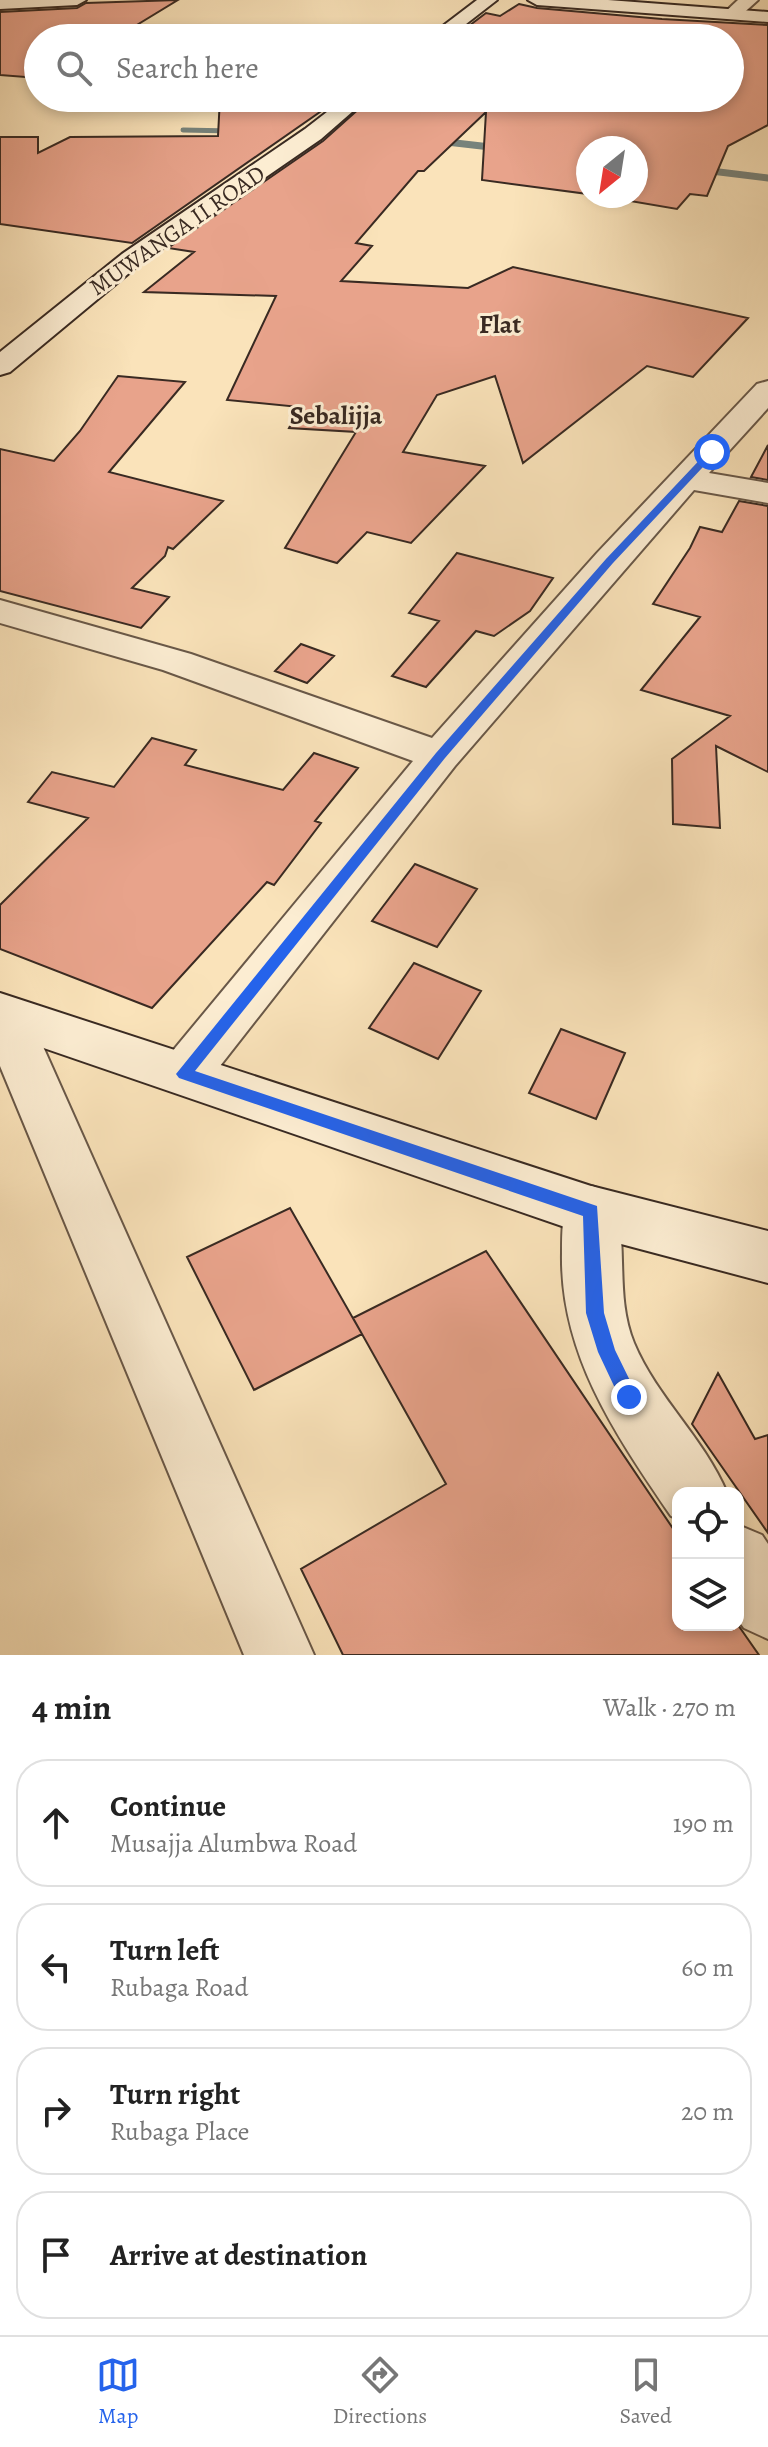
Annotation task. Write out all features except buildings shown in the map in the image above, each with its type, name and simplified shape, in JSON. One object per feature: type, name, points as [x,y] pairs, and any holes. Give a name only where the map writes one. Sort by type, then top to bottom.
[{"type":"street","points":[[0,4],[77,0]]},
{"type":"street","points":[[455,24],[488,0]]},
{"type":"street","points":[[537,0],[739,9],[768,17]]},
{"type":"street","name":"MUWANGA II ROAD","points":[[0,366],[131,259],[340,112]]},
{"type":"street","points":[[184,1074],[440,756],[610,561],[768,390]]},
{"type":"street","points":[[687,479],[768,493]]},
{"type":"street","points":[[0,611],[177,662],[440,756]]},
{"type":"street","points":[[2,1014],[591,1211],[768,1257]]},
{"type":"street","points":[[2,1014],[279,1655]]},
{"type":"street","points":[[591,1211],[595,1313],[607,1352],[629,1397],[690,1487]]},
{"type":"street","points":[[744,1568],[768,1604]]},
{"type":"waterway","points":[[183,130],[232,131]]},
{"type":"waterway","points":[[451,142],[438,141],[499,148]]},
{"type":"waterway","points":[[703,170],[768,178]]},
{"type":"district","name":"Flat","points":[[500,324]]},
{"type":"district","name":"Sebalijja","points":[[336,415]]},
{"type":"route","points":[[629,1397],[607,1352],[595,1313],[591,1211],[184,1074],[440,756],[610,561],[712,452]]}]
